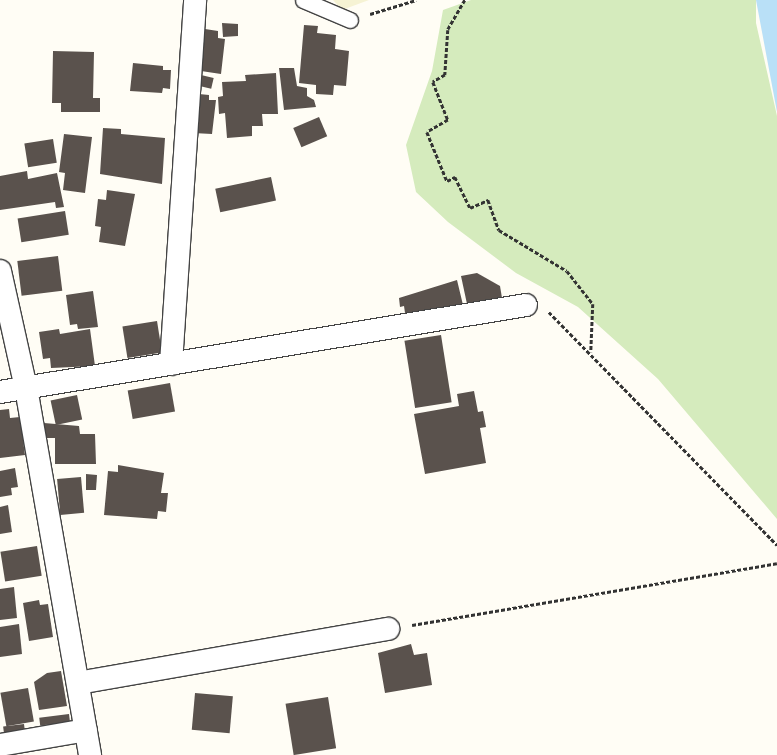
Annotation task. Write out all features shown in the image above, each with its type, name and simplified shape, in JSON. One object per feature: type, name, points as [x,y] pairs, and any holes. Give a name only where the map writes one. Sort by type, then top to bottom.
[{"type":"street","points":[[171,364],[195,0]]},
{"type":"street","points":[[1,283],[26,388],[90,755]]},
{"type":"street","points":[[0,392],[526,305]]},
{"type":"street","points":[[78,683],[388,629]]},
{"type":"street","points":[[0,745],[86,730]]},
{"type":"lane","points":[[303,0],[350,20]]},
{"type":"path","points":[[350,20],[416,0]]},
{"type":"path","points":[[465,0],[448,30],[445,75],[433,82],[448,120],[427,132],[448,181],[455,178],[470,208],[488,200],[499,230],[567,271],[594,304],[591,352]]},
{"type":"path","points":[[526,305],[542,305],[591,352],[777,545]]},
{"type":"path","points":[[388,629],[777,563]]},
{"type":"shaded area","points":[[333,0],[369,0],[342,10]]},
{"type":"green space","points":[[471,0],[756,0],[756,23],[777,116],[777,519],[658,379],[578,307],[516,273],[448,222],[416,192],[406,145],[432,71],[443,10]]},
{"type":"water","points":[[756,0],[777,0],[777,112]]},
{"type":"building","points":[[222,23],[238,24],[238,36],[223,37]]},
{"type":"building","points":[[304,25],[318,26],[317,33],[336,35],[335,49],[349,51],[346,86],[334,85],[333,95],[316,94],[316,85],[299,83]]},
{"type":"building","points":[[205,29],[218,31],[218,38],[225,39],[221,74],[201,71]]},
{"type":"building","points":[[53,51],[94,52],[93,98],[100,98],[100,112],[61,112],[61,103],[52,103]]},
{"type":"building","points":[[133,63],[163,66],[163,70],[171,70],[170,89],[163,88],[162,93],[130,91]]},
{"type":"building","points":[[279,68],[294,68],[297,86],[307,88],[307,96],[314,100],[316,107],[284,110]]},
{"type":"building","points":[[276,73],[278,114],[262,114],[263,126],[252,126],[252,136],[227,138],[225,113],[219,114],[218,97],[223,96],[222,82],[246,81],[245,75]]},
{"type":"building","points":[[201,75],[214,78],[211,89],[199,86]]},
{"type":"building","points":[[199,94],[209,95],[209,100],[216,100],[212,134],[193,133],[193,123],[198,123]]},
{"type":"building","points":[[319,117],[327,136],[301,147],[293,128]]},
{"type":"building","points":[[103,128],[121,129],[121,134],[165,138],[162,184],[100,174]]},
{"type":"building","points":[[64,134],[92,137],[85,193],[63,190],[65,173],[59,172]]},
{"type":"building","points":[[53,139],[57,163],[28,167],[24,144]]},
{"type":"building","points":[[27,171],[28,179],[57,173],[64,207],[56,208],[55,202],[0,210],[0,176]]},
{"type":"building","points":[[271,177],[276,200],[220,212],[215,189]]},
{"type":"building","points":[[107,190],[135,194],[125,246],[99,242],[101,227],[95,226],[98,199],[106,200]]},
{"type":"building","points":[[65,211],[69,235],[21,242],[18,219]]},
{"type":"building","points":[[58,256],[62,291],[22,296],[17,261]]},
{"type":"building","points":[[477,273],[500,286],[502,298],[467,304],[461,276]]},
{"type":"building","points":[[457,280],[463,305],[405,313],[404,306],[400,307],[399,298]]},
{"type":"building","points":[[93,291],[98,327],[78,329],[77,324],[70,325],[66,295]]},
{"type":"building","points":[[157,321],[162,353],[127,358],[122,326]]},
{"type":"building","points":[[59,329],[60,334],[90,329],[95,366],[51,368],[50,358],[43,359],[39,332]]},
{"type":"building","points":[[441,335],[452,402],[415,408],[404,341]]},
{"type":"building","points":[[170,383],[175,412],[133,419],[128,390]]},
{"type":"building","points":[[474,391],[478,412],[483,411],[486,427],[480,428],[486,463],[425,474],[414,414],[459,406],[457,394]]},
{"type":"building","points":[[77,395],[82,419],[56,425],[51,401]]},
{"type":"building","points":[[9,409],[10,418],[20,417],[25,455],[0,458],[0,410]]},
{"type":"building","points":[[44,423],[79,426],[80,434],[95,434],[96,464],[55,464],[55,438],[44,438]]},
{"type":"building","points":[[118,465],[164,473],[161,493],[168,493],[166,512],[158,511],[157,519],[104,515],[108,471],[118,472]]},
{"type":"building","points":[[15,468],[18,487],[11,488],[12,495],[0,497],[0,471]]},
{"type":"building","points":[[86,474],[97,475],[96,490],[86,490]]},
{"type":"building","points":[[81,477],[84,513],[60,515],[57,479]]},
{"type":"building","points":[[8,505],[12,532],[0,534],[0,507]]},
{"type":"building","points":[[37,546],[42,576],[5,581],[0,552]]},
{"type":"building","points":[[14,587],[17,618],[0,620],[0,589]]},
{"type":"building","points":[[39,600],[40,605],[48,604],[53,637],[29,641],[23,603]]},
{"type":"building","points":[[19,624],[22,654],[0,657],[0,627]]},
{"type":"building","points":[[411,644],[414,655],[427,653],[432,685],[385,693],[378,653]]},
{"type":"building","points":[[61,671],[67,706],[39,710],[34,682],[47,673]]},
{"type":"building","points":[[28,688],[34,721],[6,726],[0,693]]},
{"type":"building","points":[[195,693],[233,696],[230,733],[192,730]]},
{"type":"building","points":[[328,697],[336,748],[294,755],[286,704]]},
{"type":"building","points":[[69,714],[70,722],[40,726],[39,718]]},
{"type":"building","points":[[24,724],[25,732],[4,734],[3,727]]}]
